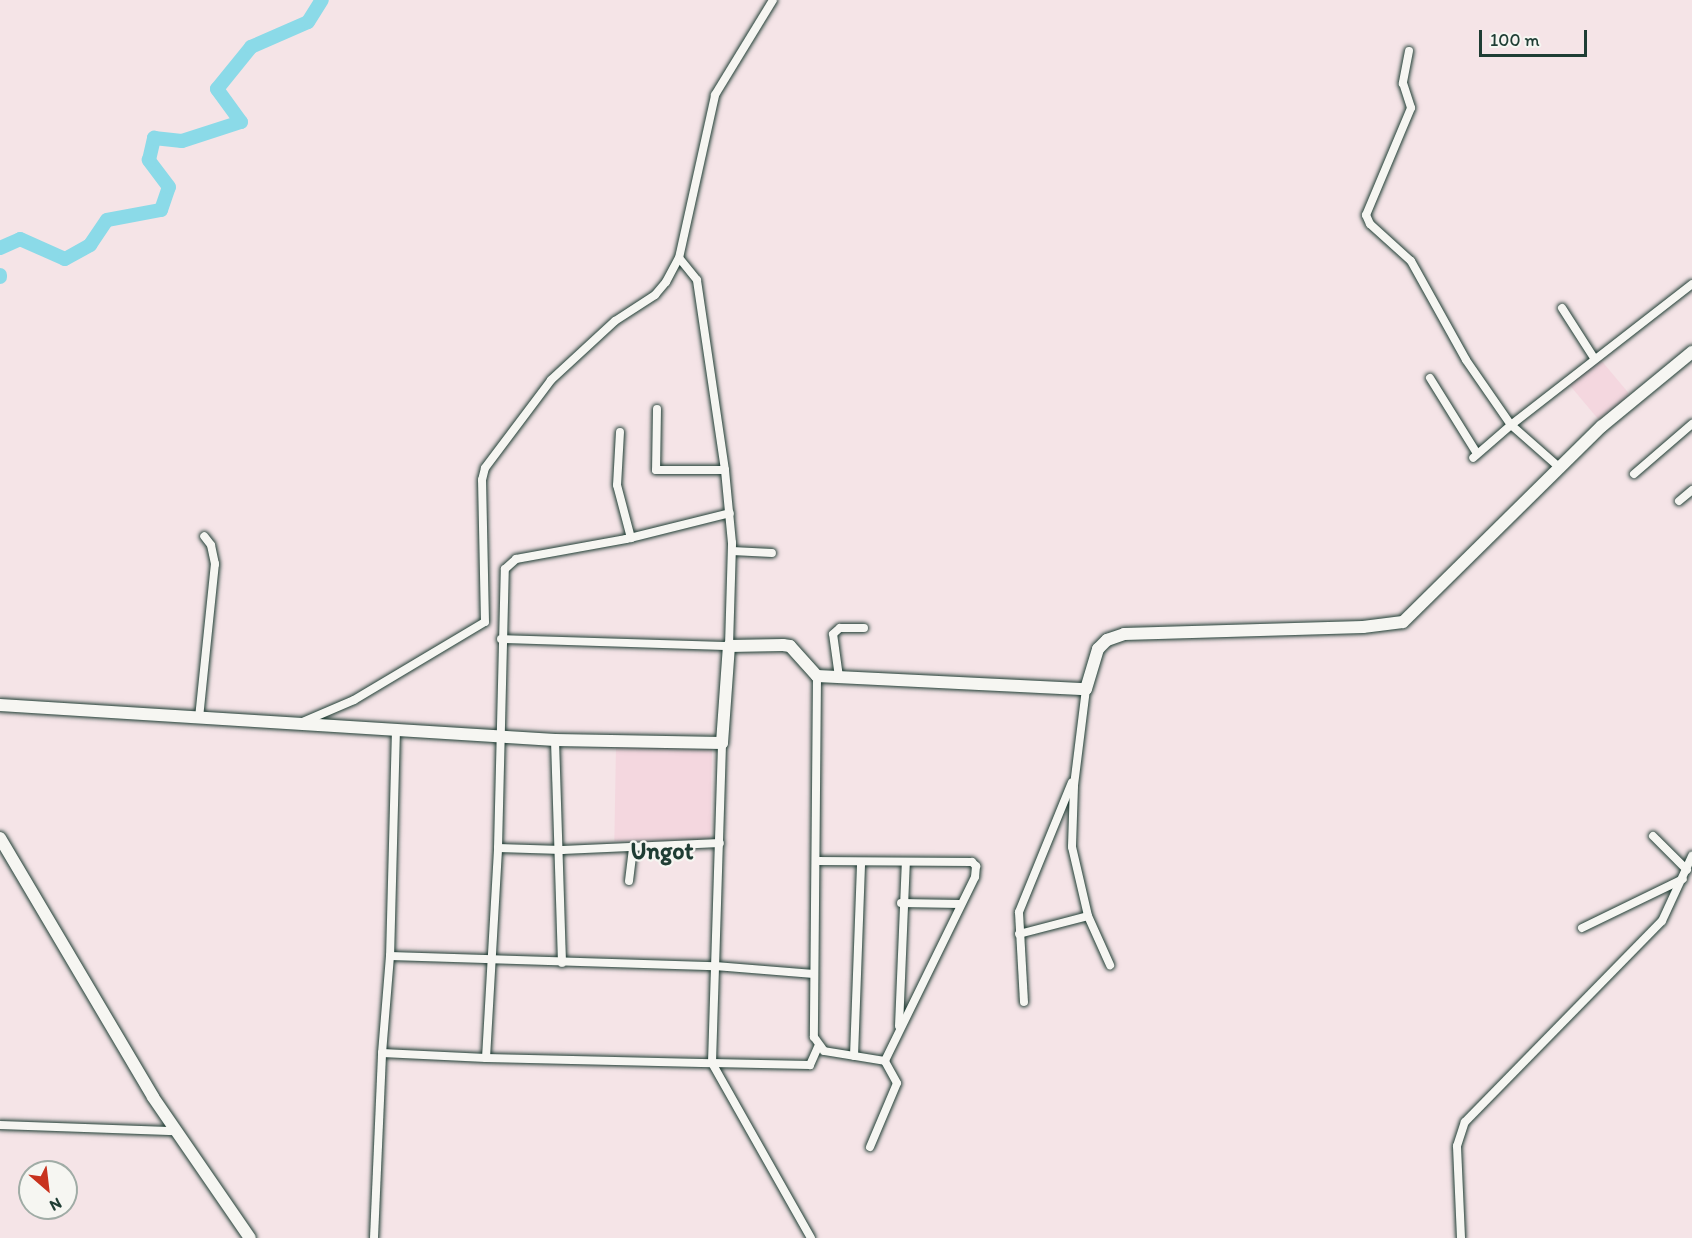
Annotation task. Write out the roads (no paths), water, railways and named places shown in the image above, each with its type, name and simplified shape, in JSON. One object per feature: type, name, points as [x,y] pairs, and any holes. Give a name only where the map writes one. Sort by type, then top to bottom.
[{"type":"street","points":[[297,725],[354,700],[485,622],[482,480],[485,468],[551,380],[615,321],[655,295],[679,258],[715,95],[773,0]]},
{"type":"street","points":[[1409,51],[1403,83],[1412,108],[1367,218],[1412,261],[1466,360],[1511,425],[1560,468]]},
{"type":"street","points":[[679,258],[698,284],[725,470],[732,551],[729,646],[722,743],[711,1063],[811,1238]]},
{"type":"street","points":[[1430,378],[1475,455],[1594,358],[1691,287]]},
{"type":"street","points":[[1562,308],[1594,358]]},
{"type":"street","points":[[1110,965],[1088,916],[1072,847],[1076,773],[1086,689],[1098,649],[1107,640],[1124,634],[1362,627],[1403,622],[1619,411],[1692,352]]},
{"type":"street","points":[[657,409],[656,470],[725,470]]},
{"type":"street","points":[[1634,474],[1692,424]]},
{"type":"street","points":[[620,432],[618,484],[630,538]]},
{"type":"street","points":[[1679,501],[1692,490]]},
{"type":"street","points":[[486,1058],[498,848],[501,639],[507,565],[516,559],[630,538],[730,513]]},
{"type":"street","points":[[199,718],[215,564],[211,545],[204,536]]},
{"type":"street","points":[[732,551],[772,553]]},
{"type":"street","points":[[839,677],[833,634],[840,628],[864,628]]},
{"type":"street","points":[[382,1053],[486,1058],[810,1065],[818,1047],[813,974],[817,676],[790,646],[501,639]]},
{"type":"street","points":[[817,676],[1086,689]]},
{"type":"street","points":[[0,705],[297,725],[500,734],[555,740],[722,743]]},
{"type":"street","points":[[374,1238],[382,1053],[390,956],[396,729]]},
{"type":"street","points":[[555,740],[562,850],[562,963]]},
{"type":"street","points":[[1024,1002],[1019,912],[1056,817],[1076,773]]},
{"type":"street","points":[[1056,817],[1072,820]]},
{"type":"street","points":[[1653,836],[1685,874]]},
{"type":"street","points":[[0,838],[176,1131],[250,1238]]},
{"type":"street","points":[[498,848],[562,850],[720,843]]},
{"type":"street","points":[[629,881],[633,847]]},
{"type":"street","points":[[1461,1238],[1457,1146],[1465,1122],[1647,939],[1662,921],[1692,856]]},
{"type":"street","points":[[816,861],[972,862],[977,870],[885,1061]]},
{"type":"street","points":[[854,1056],[861,862]]},
{"type":"street","points":[[898,1030],[902,903],[906,862]]},
{"type":"street","points":[[1582,928],[1685,874]]},
{"type":"street","points":[[902,903],[960,904]]},
{"type":"street","points":[[1019,934],[1088,916]]},
{"type":"street","points":[[390,956],[715,966],[813,974]]},
{"type":"street","points":[[818,1047],[885,1061]]},
{"type":"street","points":[[870,1147],[897,1083],[885,1061]]},
{"type":"street","points":[[0,1125],[176,1131]]},
{"type":"waterway","points":[[0,248],[20,239],[65,259],[90,245],[107,220],[161,210],[169,187],[149,160],[154,138],[182,141],[241,122],[217,89],[251,47],[308,22],[322,0]]},
{"type":"district","name":"Ungot","points":[[662,851]]}]
